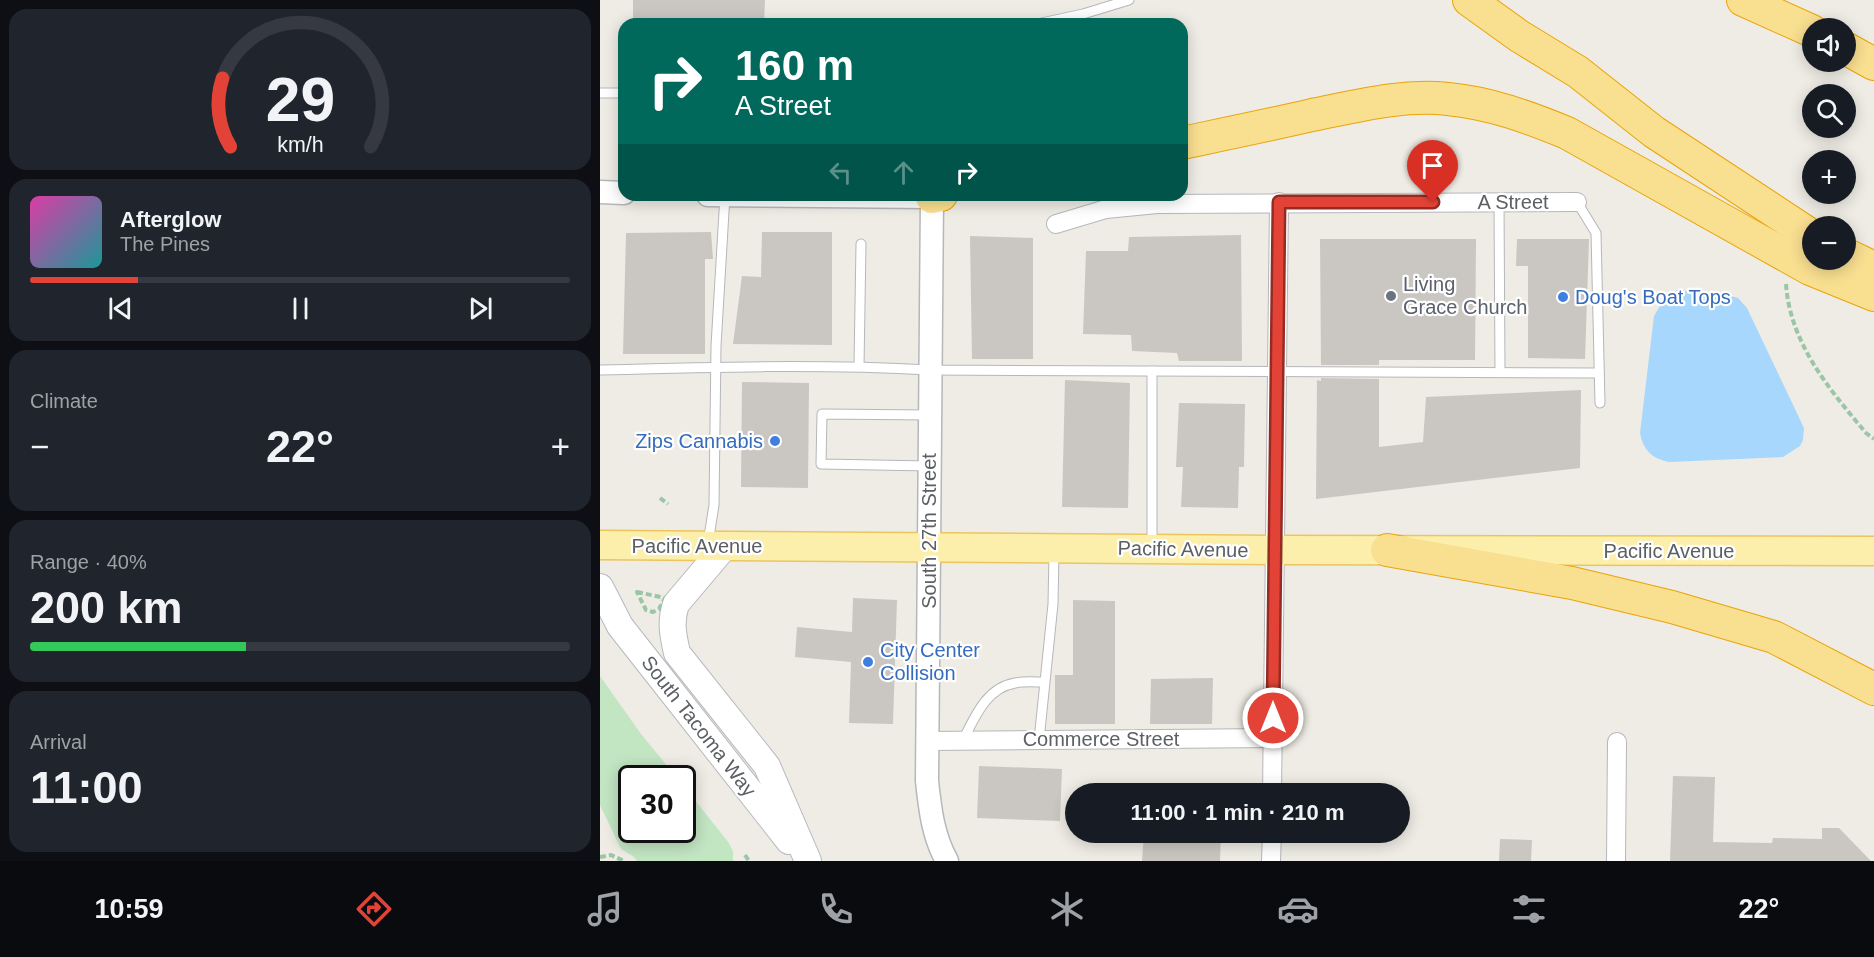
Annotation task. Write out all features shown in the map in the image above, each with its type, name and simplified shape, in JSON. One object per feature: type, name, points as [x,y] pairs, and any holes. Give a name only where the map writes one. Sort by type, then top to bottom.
[{"type":"highway","points":[[1469,0],[1519,36],[1578,72],[1654,132],[1802,229]]},
{"type":"highway","points":[[1743,0],[1802,27]]},
{"type":"highway","points":[[1856,54],[1874,64]]},
{"type":"highway","points":[[1188,142],[1370,103],[1426,98],[1467,101],[1503,109],[1567,133],[1810,269],[1874,295]]},
{"type":"highway","points":[[1856,259],[1874,268]]},
{"type":"highway","points":[[1387,550],[1572,583],[1774,637],[1874,689]]},
{"type":"main road","name":"Pacific Avenue","points":[[600,545],[1274,550],[1874,551]]},
{"type":"main road","points":[[716,546],[676,604],[672,616],[672,631],[677,653],[767,766],[807,861]]},
{"type":"main road","name":"South Tacoma Way","points":[[600,587],[621,626],[807,861]]},
{"type":"street","points":[[600,192],[618,193]]},
{"type":"street","name":"South 27th Street","points":[[937,201],[930,370],[927,781],[938,845],[947,861]]},
{"type":"street","points":[[1272,783],[1279,202]]},
{"type":"street","name":"A Street","points":[[1056,224],[1106,208],[1157,204],[1577,202]]},
{"type":"street","name":"Commerce Street","points":[[928,741],[1273,738]]},
{"type":"street","points":[[1616,861],[1617,742]]},
{"type":"street","points":[[1271,861],[1272,843]]},
{"type":"lane","points":[[1065,18],[1129,0]]},
{"type":"lane","points":[[600,93],[618,93]]},
{"type":"lane","points":[[716,546],[715,367],[725,201]]},
{"type":"lane","points":[[1499,202],[1500,372]]},
{"type":"lane","points":[[1577,202],[1596,232],[1600,404]]},
{"type":"lane","points":[[859,366],[861,244]]},
{"type":"lane","points":[[600,370],[859,366],[930,370],[1599,373]]},
{"type":"lane","points":[[1152,371],[1152,549]]},
{"type":"lane","points":[[930,415],[822,414],[821,464],[930,466]]},
{"type":"lane","points":[[1039,740],[1053,604],[1054,548]]},
{"type":"lane","points":[[963,740],[984,702],[999,688],[1015,683],[1044,682]]},
{"type":"path","points":[[1783,253],[1787,301],[1798,338],[1820,374],[1866,433],[1874,439]]},
{"type":"path","points":[[660,498],[668,504]]},
{"type":"path","points":[[637,592],[665,598]]},
{"type":"path","points":[[600,857],[612,855],[624,861]]},
{"type":"path","points":[[743,861],[745,855],[749,861]]},
{"type":"green space","points":[[600,676],[641,734],[666,765],[618,765],[618,843],[600,805]]},
{"type":"green space","points":[[696,801],[728,842],[733,851],[733,861],[637,861],[621,849],[618,843],[696,843]]},
{"type":"water","points":[[1677,290],[1731,296],[1738,298],[1747,308],[1804,428],[1800,446],[1783,457],[1669,462],[1649,453],[1640,433],[1654,316],[1661,304]]},
{"type":"building","points":[[633,0],[765,0],[764,18],[633,18]]},
{"type":"building","points":[[711,232],[713,259],[705,259],[705,354],[623,354],[626,233]]},
{"type":"building","points":[[762,232],[832,232],[832,345],[733,344],[742,276],[761,277]]},
{"type":"building","points":[[1241,235],[1242,361],[1179,361],[1177,353],[1132,351],[1131,335],[1083,334],[1086,251],[1128,251],[1129,237]]},
{"type":"building","points":[[970,236],[1033,238],[1033,359],[972,359]]},
{"type":"building","points":[[1320,239],[1476,239],[1475,360],[1379,360],[1379,365],[1321,365]]},
{"type":"building","points":[[1517,239],[1589,239],[1585,359],[1528,358],[1528,266],[1516,266]]},
{"type":"building","points":[[1321,378],[1379,379],[1379,447],[1423,442],[1426,397],[1581,390],[1580,468],[1316,499],[1317,380],[1321,381]]},
{"type":"building","points":[[1065,380],[1130,383],[1128,508],[1062,507]]},
{"type":"building","name":"Zips Cannabis","points":[[742,382],[809,383],[808,488],[741,487]]},
{"type":"building","points":[[1179,403],[1245,404],[1244,467],[1239,467],[1238,508],[1181,507],[1183,467],[1176,467]]},
{"type":"building","points":[[853,598],[897,600],[893,724],[849,723],[851,662],[795,657],[797,627],[852,632]]},
{"type":"building","points":[[1073,600],[1115,601],[1115,724],[1055,724],[1055,675],[1073,675]]},
{"type":"building","points":[[1213,678],[1212,724],[1150,724],[1151,679]]},
{"type":"building","points":[[979,766],[1062,769],[1060,821],[977,818]]},
{"type":"building","points":[[1673,776],[1715,777],[1713,842],[1772,843],[1773,838],[1822,839],[1822,828],[1839,828],[1871,861],[1670,861]]},
{"type":"building","points":[[1500,839],[1532,840],[1531,861],[1499,861]]},
{"type":"building","points":[[1143,843],[1221,843],[1220,861],[1142,861]]},
{"type":"place","name":"Living Grace Church","points":[[1391,296]]},
{"type":"place","name":"Doug's Boat Tops","points":[[1563,297]]},
{"type":"place","name":"Zips Cannabis","points":[[775,441]]},
{"type":"place","name":"City Center Collision","points":[[868,662]]},
{"type":"route","points":[[1273,718],[1279,202],[1433,202]]}]
